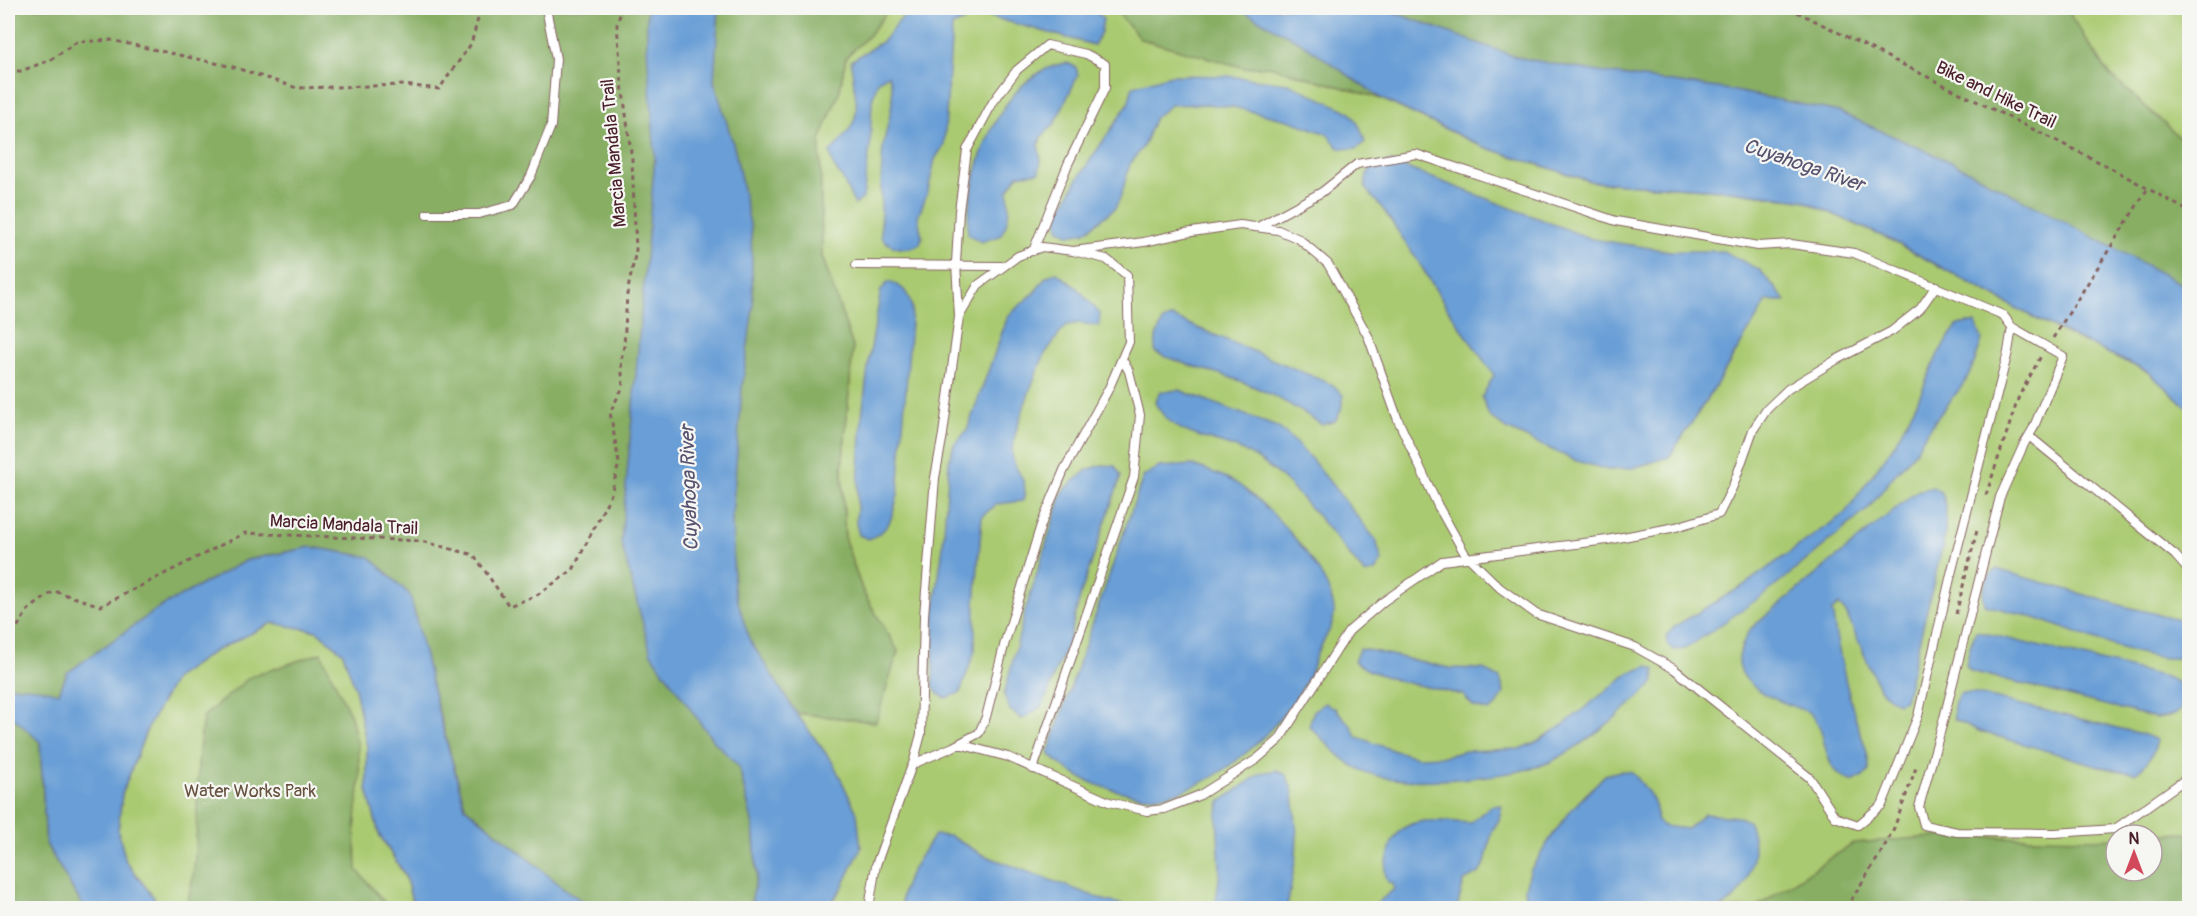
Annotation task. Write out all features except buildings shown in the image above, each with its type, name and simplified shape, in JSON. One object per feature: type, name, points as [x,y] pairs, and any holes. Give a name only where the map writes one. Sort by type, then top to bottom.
[{"type":"lane","points":[[427,214],[479,214],[513,205],[531,176],[551,126],[556,59],[546,8]]},
{"type":"lane","points":[[869,909],[876,865],[913,764],[921,734],[924,616],[931,509],[959,317],[956,266],[959,211],[968,150],[993,102],[1017,70],[1047,45],[1086,54],[1105,64],[1105,88],[1068,164],[1033,251]]},
{"type":"lane","points":[[1258,227],[1322,192],[1357,164],[1416,153],[1616,221],[1758,246],[1791,244],[1854,253],[2003,315],[2012,327],[2063,356],[2000,497],[1919,807],[1924,825],[1957,832],[2055,833],[2115,829],[2190,776]]},
{"type":"lane","points":[[1073,251],[1144,242],[1240,225],[1278,230],[1299,239],[1328,264],[1368,336],[1398,420],[1438,506],[1465,554],[1500,588],[1536,614],[1635,647],[1674,669],[1810,778],[1835,817],[1858,825],[1882,805],[1918,716],[1952,570],[2008,352],[2012,327]]},
{"type":"lane","points":[[913,764],[979,733],[986,717],[1005,642],[1041,525],[1064,470],[1109,388],[1129,342],[1127,275],[1106,259],[1042,247],[1018,256],[1001,266],[978,285],[959,317]]},
{"type":"lane","points":[[855,265],[1001,266]]},
{"type":"lane","points":[[959,744],[1008,757],[1109,802],[1147,811],[1164,809],[1200,795],[1257,759],[1279,740],[1349,631],[1384,601],[1442,561],[1618,538],[1676,527],[1719,514],[1733,486],[1753,430],[1767,409],[1788,389],[1836,360],[1892,331],[1920,309],[1936,286]]},
{"type":"lane","points":[[1033,769],[1134,477],[1140,415],[1129,371],[1122,358]]},
{"type":"lane","points":[[2029,436],[2175,555],[2190,572]]},
{"type":"path","points":[[8,71],[21,71],[50,60],[76,42],[111,40],[233,67],[297,88],[404,85],[439,89],[471,44],[481,8]]},
{"type":"path","name":"Marcia Mandala Trail","points":[[8,642],[28,610],[54,591],[101,606],[245,534],[421,541],[474,555],[509,606],[537,595],[573,570],[611,494],[619,463],[610,412],[623,387],[621,360],[627,294],[636,250],[632,160],[617,24],[622,8]]},
{"type":"path","name":"Bike and Hike Trail","points":[[1788,8],[2011,117],[2190,212]]},
{"type":"path","points":[[2052,340],[2148,188]]},
{"type":"green space","points":[[8,8],[890,8],[868,36],[846,57],[839,93],[820,140],[822,256],[853,347],[842,470],[845,540],[863,592],[898,651],[876,722],[796,713],[739,767],[753,825],[757,875],[750,908],[592,908],[566,890],[465,807],[426,665],[311,547],[247,560],[159,608],[67,673],[40,742],[46,844],[84,908],[8,908]]},
{"type":"green space","points":[[890,8],[1113,8],[1123,17],[1245,68],[1269,66],[1382,99],[1484,147],[1722,190],[1802,200],[1891,240],[2042,322],[2148,372],[2189,409],[2189,908],[827,908],[842,888],[796,713],[875,722],[898,651],[863,592],[845,540],[842,470],[853,347],[822,256],[820,140],[839,93],[846,57],[868,36]]},
{"type":"green space","points":[[1113,8],[2070,8],[2071,17],[2110,75],[2189,146],[2189,409],[2148,372],[2042,322],[1891,240],[1802,200],[1722,190],[1593,182],[1484,147],[1382,99],[1269,66],[1245,68],[1141,39]]},
{"type":"green space","points":[[2070,8],[2189,8],[2189,146],[2110,75],[2071,17]]},
{"type":"green space","name":"Water Works Park","points":[[272,623],[317,631],[343,653],[355,687],[367,746],[367,789],[379,834],[405,876],[414,908],[162,908],[126,862],[118,831],[122,794],[147,729],[175,678],[213,652]]},
{"type":"green space","name":"Water Works Park","points":[[321,653],[351,716],[358,747],[360,778],[355,831],[357,870],[386,904],[373,908],[198,908],[187,902],[194,872],[198,759],[203,717],[250,677]]},
{"type":"green space","points":[[2164,834],[2189,834],[2189,908],[1755,908],[1853,843],[1947,836],[2104,838],[2104,883],[2164,883]]},
{"type":"water","name":"Cuyahoga River","points":[[647,8],[719,8],[714,81],[735,150],[751,229],[753,307],[742,388],[732,517],[734,588],[749,639],[796,713],[833,763],[857,813],[861,848],[842,888],[827,908],[750,908],[757,875],[753,825],[739,767],[712,739],[651,654],[621,542],[655,157],[647,48]]},
{"type":"water","points":[[910,8],[1094,8],[1103,19],[1101,32],[1094,45],[987,16],[975,17],[952,26],[944,145],[935,159],[928,191],[918,217],[922,237],[920,244],[910,248],[899,248],[889,244],[881,237],[882,159],[892,101],[888,75],[878,81],[872,100],[870,147],[863,198],[855,205],[833,165],[830,152],[842,140],[854,120],[856,101],[851,61],[883,41]]},
{"type":"water","name":"Cuyahoga River","points":[[1237,8],[1382,8],[1516,57],[1599,72],[1725,89],[1839,112],[1957,165],[2189,288],[2189,409],[2148,372],[2042,322],[1891,240],[1802,200],[1722,190],[1593,182],[1484,147],[1382,99],[1302,43]]},
{"type":"water","points":[[1067,63],[1076,67],[1078,75],[1054,125],[1043,135],[1038,145],[1041,161],[1039,172],[1018,175],[1008,190],[1009,210],[1006,225],[1000,236],[981,242],[968,234],[969,210],[973,184],[991,130],[1005,106],[1023,85],[1043,71]]},
{"type":"water","points":[[1171,75],[1228,76],[1288,83],[1350,112],[1360,127],[1365,142],[1356,149],[1339,148],[1327,134],[1291,121],[1233,107],[1201,104],[1171,105],[1155,117],[1143,147],[1130,164],[1121,196],[1115,208],[1085,232],[1070,235],[1059,229],[1057,216],[1079,177],[1128,104],[1133,86]]},
{"type":"water","points":[[1391,162],[1592,239],[1670,251],[1723,251],[1760,270],[1786,301],[1767,301],[1669,457],[1633,468],[1608,470],[1574,460],[1505,428],[1489,416],[1482,397],[1494,375],[1447,308],[1383,209],[1365,188],[1367,174],[1373,166]]},
{"type":"water","points":[[1056,272],[1078,289],[1100,314],[1099,326],[1080,323],[1067,325],[1047,351],[1038,371],[1020,418],[1012,453],[1015,466],[1023,480],[1025,492],[1023,501],[997,504],[982,516],[975,605],[975,650],[960,693],[946,698],[938,694],[933,686],[934,611],[943,546],[949,462],[954,444],[967,430],[1008,316],[1035,292],[1046,277]]},
{"type":"water","points":[[888,282],[904,290],[912,308],[898,494],[892,516],[886,527],[876,536],[868,539],[859,535],[856,524],[862,416],[881,290]]},
{"type":"water","points":[[1172,317],[1333,385],[1343,395],[1341,410],[1335,421],[1322,425],[1288,404],[1250,385],[1155,352],[1156,337],[1163,321]]},
{"type":"water","points":[[1976,323],[1982,339],[1965,382],[1927,431],[1915,452],[1868,509],[1772,589],[1685,649],[1674,650],[1667,643],[1666,636],[1675,626],[1741,587],[1845,513],[1894,445],[1917,402],[1938,354],[1958,325]]},
{"type":"water","points":[[1179,390],[1277,427],[1288,435],[1313,461],[1376,540],[1382,561],[1375,571],[1365,574],[1324,523],[1274,471],[1241,450],[1182,430],[1172,423],[1155,403],[1160,392]]},
{"type":"water","points":[[1102,465],[1115,466],[1121,476],[1081,593],[1068,643],[1048,693],[1042,706],[1022,719],[1010,710],[1004,695],[1026,608],[1063,491],[1087,470]]},
{"type":"water","points":[[1193,465],[1234,482],[1267,508],[1282,524],[1311,558],[1322,576],[1330,594],[1334,616],[1308,678],[1277,722],[1258,742],[1214,776],[1190,788],[1166,795],[1138,796],[1087,781],[1070,772],[1048,753],[1143,477],[1159,467]]},
{"type":"water","points":[[1933,487],[1942,493],[1946,505],[1945,536],[1905,700],[1897,703],[1879,688],[1846,613],[1839,605],[1832,611],[1844,675],[1869,764],[1869,772],[1853,782],[1833,767],[1828,758],[1821,730],[1816,720],[1808,712],[1758,690],[1746,680],[1740,668],[1740,652],[1749,630],[1917,491]]},
{"type":"water","points":[[311,547],[370,557],[410,595],[440,718],[465,807],[566,890],[592,908],[414,908],[405,875],[379,834],[367,789],[367,746],[355,688],[343,653],[317,631],[272,623],[213,652],[175,678],[147,729],[122,794],[118,831],[126,862],[162,908],[84,908],[46,844],[40,742],[15,719],[8,719],[8,686],[37,688],[59,693],[67,673],[159,608],[247,560]]},
{"type":"water","points":[[1996,569],[2127,607],[2175,618],[2189,625],[2189,655],[2177,658],[2139,653],[2021,614],[1985,605],[1983,595],[1985,586]]},
{"type":"water","points":[[1976,631],[2166,677],[2183,688],[2184,703],[2175,714],[2156,718],[1971,671],[1966,665]]},
{"type":"water","points":[[1359,649],[1449,668],[1483,669],[1500,678],[1504,693],[1497,705],[1489,711],[1474,707],[1463,695],[1399,681],[1370,671],[1354,662]]},
{"type":"water","points":[[1648,666],[1655,669],[1651,686],[1592,736],[1567,753],[1540,766],[1503,774],[1438,780],[1383,777],[1368,773],[1349,763],[1309,726],[1314,710],[1325,703],[1335,708],[1351,726],[1357,737],[1418,757],[1445,756],[1465,751],[1519,749],[1536,742],[1563,725],[1629,673]]},
{"type":"water","points":[[1961,693],[1973,693],[2142,734],[2157,740],[2149,759],[2135,773],[2113,770],[1979,731],[1954,719],[1954,705]]},
{"type":"water","points":[[1277,770],[1287,776],[1293,793],[1297,835],[1296,856],[1287,908],[1215,908],[1220,870],[1217,817],[1220,802],[1261,773]]},
{"type":"water","points":[[1620,771],[1632,772],[1645,788],[1653,800],[1657,813],[1656,820],[1663,826],[1687,829],[1704,814],[1739,817],[1748,821],[1754,845],[1753,858],[1739,893],[1720,908],[1527,908],[1525,888],[1531,869],[1552,836],[1570,811],[1605,775]]},
{"type":"water","points":[[1502,805],[1499,820],[1492,831],[1485,863],[1479,873],[1464,881],[1457,908],[1373,908],[1394,889],[1393,883],[1388,882],[1386,878],[1386,868],[1391,845],[1402,829],[1430,821],[1470,823],[1491,806]]},
{"type":"water","points":[[934,835],[950,836],[983,855],[1107,901],[1138,908],[903,908],[903,891],[907,881]]}]
